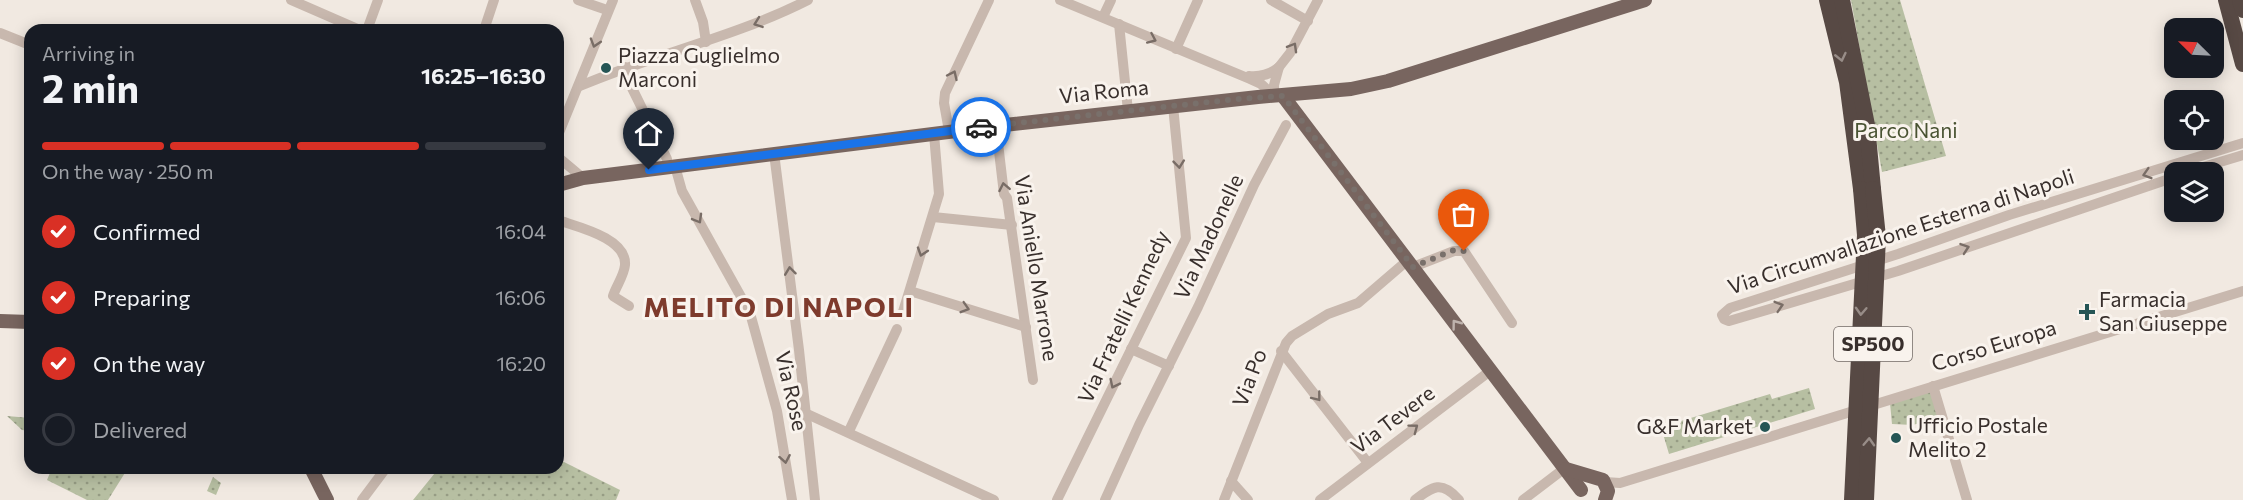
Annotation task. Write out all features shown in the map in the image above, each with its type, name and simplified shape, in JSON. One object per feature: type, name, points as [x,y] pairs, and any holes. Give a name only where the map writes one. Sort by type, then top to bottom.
[{"type":"highway","name":"SP500","points":[[1827,0],[1847,82],[1878,237],[1866,500]]},
{"type":"highway","name":"SP500","points":[[1842,0],[1867,124],[1867,189],[1852,500]]},
{"type":"highway","points":[[2235,2],[2243,64]]},
{"type":"main road","name":"Via Roma","points":[[564,183],[671,163],[1173,106],[1260,91],[1278,96],[1351,89],[1388,81],[1645,0]]},
{"type":"main road","points":[[1278,96],[1411,263],[1565,468],[1582,496]]},
{"type":"main road","points":[[0,321],[24,322]]},
{"type":"main road","points":[[1565,468],[1599,480],[1608,491],[1606,498]]},
{"type":"main road","points":[[314,474],[327,500]]},
{"type":"main road","points":[[1582,496],[1585,482],[1599,480]]},
{"type":"street","points":[[291,0],[346,24]]},
{"type":"street","points":[[369,24],[378,0]]},
{"type":"street","points":[[486,24],[494,0]]},
{"type":"street","points":[[564,122],[580,86],[610,5],[579,0]]},
{"type":"street","points":[[695,0],[703,22],[706,42]]},
{"type":"street","points":[[580,86],[636,63],[706,42],[779,15],[808,0]]},
{"type":"street","points":[[949,132],[944,103],[945,93],[989,0]]},
{"type":"street","points":[[1103,17],[1111,0]]},
{"type":"street","points":[[1176,49],[1198,0]]},
{"type":"street","points":[[1271,0],[1308,21]]},
{"type":"street","points":[[1242,76],[1260,76],[1273,72],[1279,67],[1290,53],[1318,0]]},
{"type":"street","points":[[1067,1],[1242,76],[1260,91]]},
{"type":"street","points":[[1119,24],[1128,111]]},
{"type":"street","points":[[0,33],[24,43]]},
{"type":"street","name":"Via Rose","points":[[625,67],[632,88],[671,163],[682,191],[750,313],[777,411],[792,500]]},
{"type":"street","points":[[1278,96],[1274,85],[1279,67]]},
{"type":"street","name":"Via Fratelli Kennedy","points":[[1057,500],[1186,234],[1173,106]]},
{"type":"street","name":"Via Madonelle","points":[[1105,500],[1254,186],[1286,125]]},
{"type":"street","name":"Via Aniello Marrone","points":[[996,126],[1004,194],[1007,198],[1012,225],[1033,380]]},
{"type":"street","points":[[902,315],[939,194],[934,134]]},
{"type":"street","name":"Via Circumvallazione Esterna di Napoli","points":[[2181,162],[2243,143]]},
{"type":"street","points":[[774,153],[817,499]]},
{"type":"street","points":[[2220,162],[2243,155]]},
{"type":"street","points":[[564,163],[583,178]]},
{"type":"street","name":"Via Circumvallazione Esterna di Napoli","points":[[2164,167],[2009,215],[1898,254],[1730,308],[1722,315],[1729,321],[1897,271],[2164,181]]},
{"type":"street","points":[[933,217],[1012,225]]},
{"type":"street","points":[[564,222],[604,237],[621,250],[625,266],[614,296],[629,306]]},
{"type":"street","name":"Via Po","points":[[1224,500],[1281,351],[1292,336],[1334,312],[1358,303],[1411,263],[1454,250],[1464,251],[1512,323]]},
{"type":"street","points":[[910,291],[1026,327]]},
{"type":"street","name":"Corso Europa","points":[[1599,480],[1620,483],[2243,291]]},
{"type":"street","points":[[849,431],[897,329]]},
{"type":"street","points":[[1131,349],[1169,366]]},
{"type":"street","points":[[1281,351],[1368,463]]},
{"type":"street","name":"Via Tevere","points":[[1320,500],[1491,371]]},
{"type":"street","points":[[1933,386],[1966,500]]},
{"type":"street","points":[[805,413],[849,431],[994,500]]},
{"type":"street","points":[[1523,500],[1565,468]]},
{"type":"street","points":[[362,500],[382,474]]},
{"type":"street","points":[[1231,481],[1248,500]]},
{"type":"street","name":"Corso Europa","points":[[1606,498],[1620,483]]},
{"type":"street","points":[[1415,500],[1434,487],[1440,486],[1459,500]]},
{"type":"green space","name":"Parco Nani","points":[[1851,0],[1900,0],[1946,156],[1882,172]]},
{"type":"green space","points":[[1809,388],[1815,409],[1669,454],[1661,427],[1770,394],[1772,399]]},
{"type":"green space","points":[[1931,390],[1939,417],[1913,425],[1892,424],[1890,403]]},
{"type":"green space","points":[[7,416],[24,417],[24,430]]},
{"type":"green space","points":[[564,462],[620,490],[616,500],[413,500],[434,474],[564,474]]},
{"type":"green space","points":[[50,474],[124,474],[108,500],[87,500],[47,480]]},
{"type":"green space","points":[[213,477],[221,483],[216,495],[207,491]]},
{"type":"way so far","points":[[981,127],[1283,96],[1413,267],[1454,250],[1464,251]]},
{"type":"place","name":"Piazza Guglielmo Marconi","points":[[606,68]]},
{"type":"place","name":"Farmacia San Giuseppe","points":[[2087,312]]},
{"type":"place","name":"G&F Market","points":[[1765,427]]},
{"type":"place","name":"Ufficio Postale Melito 2","points":[[1896,438]]},
{"type":"district","name":"MELITO DI NAPOLI","points":[[779,308]]},
{"type":"route","points":[[649,170],[981,127]]}]
